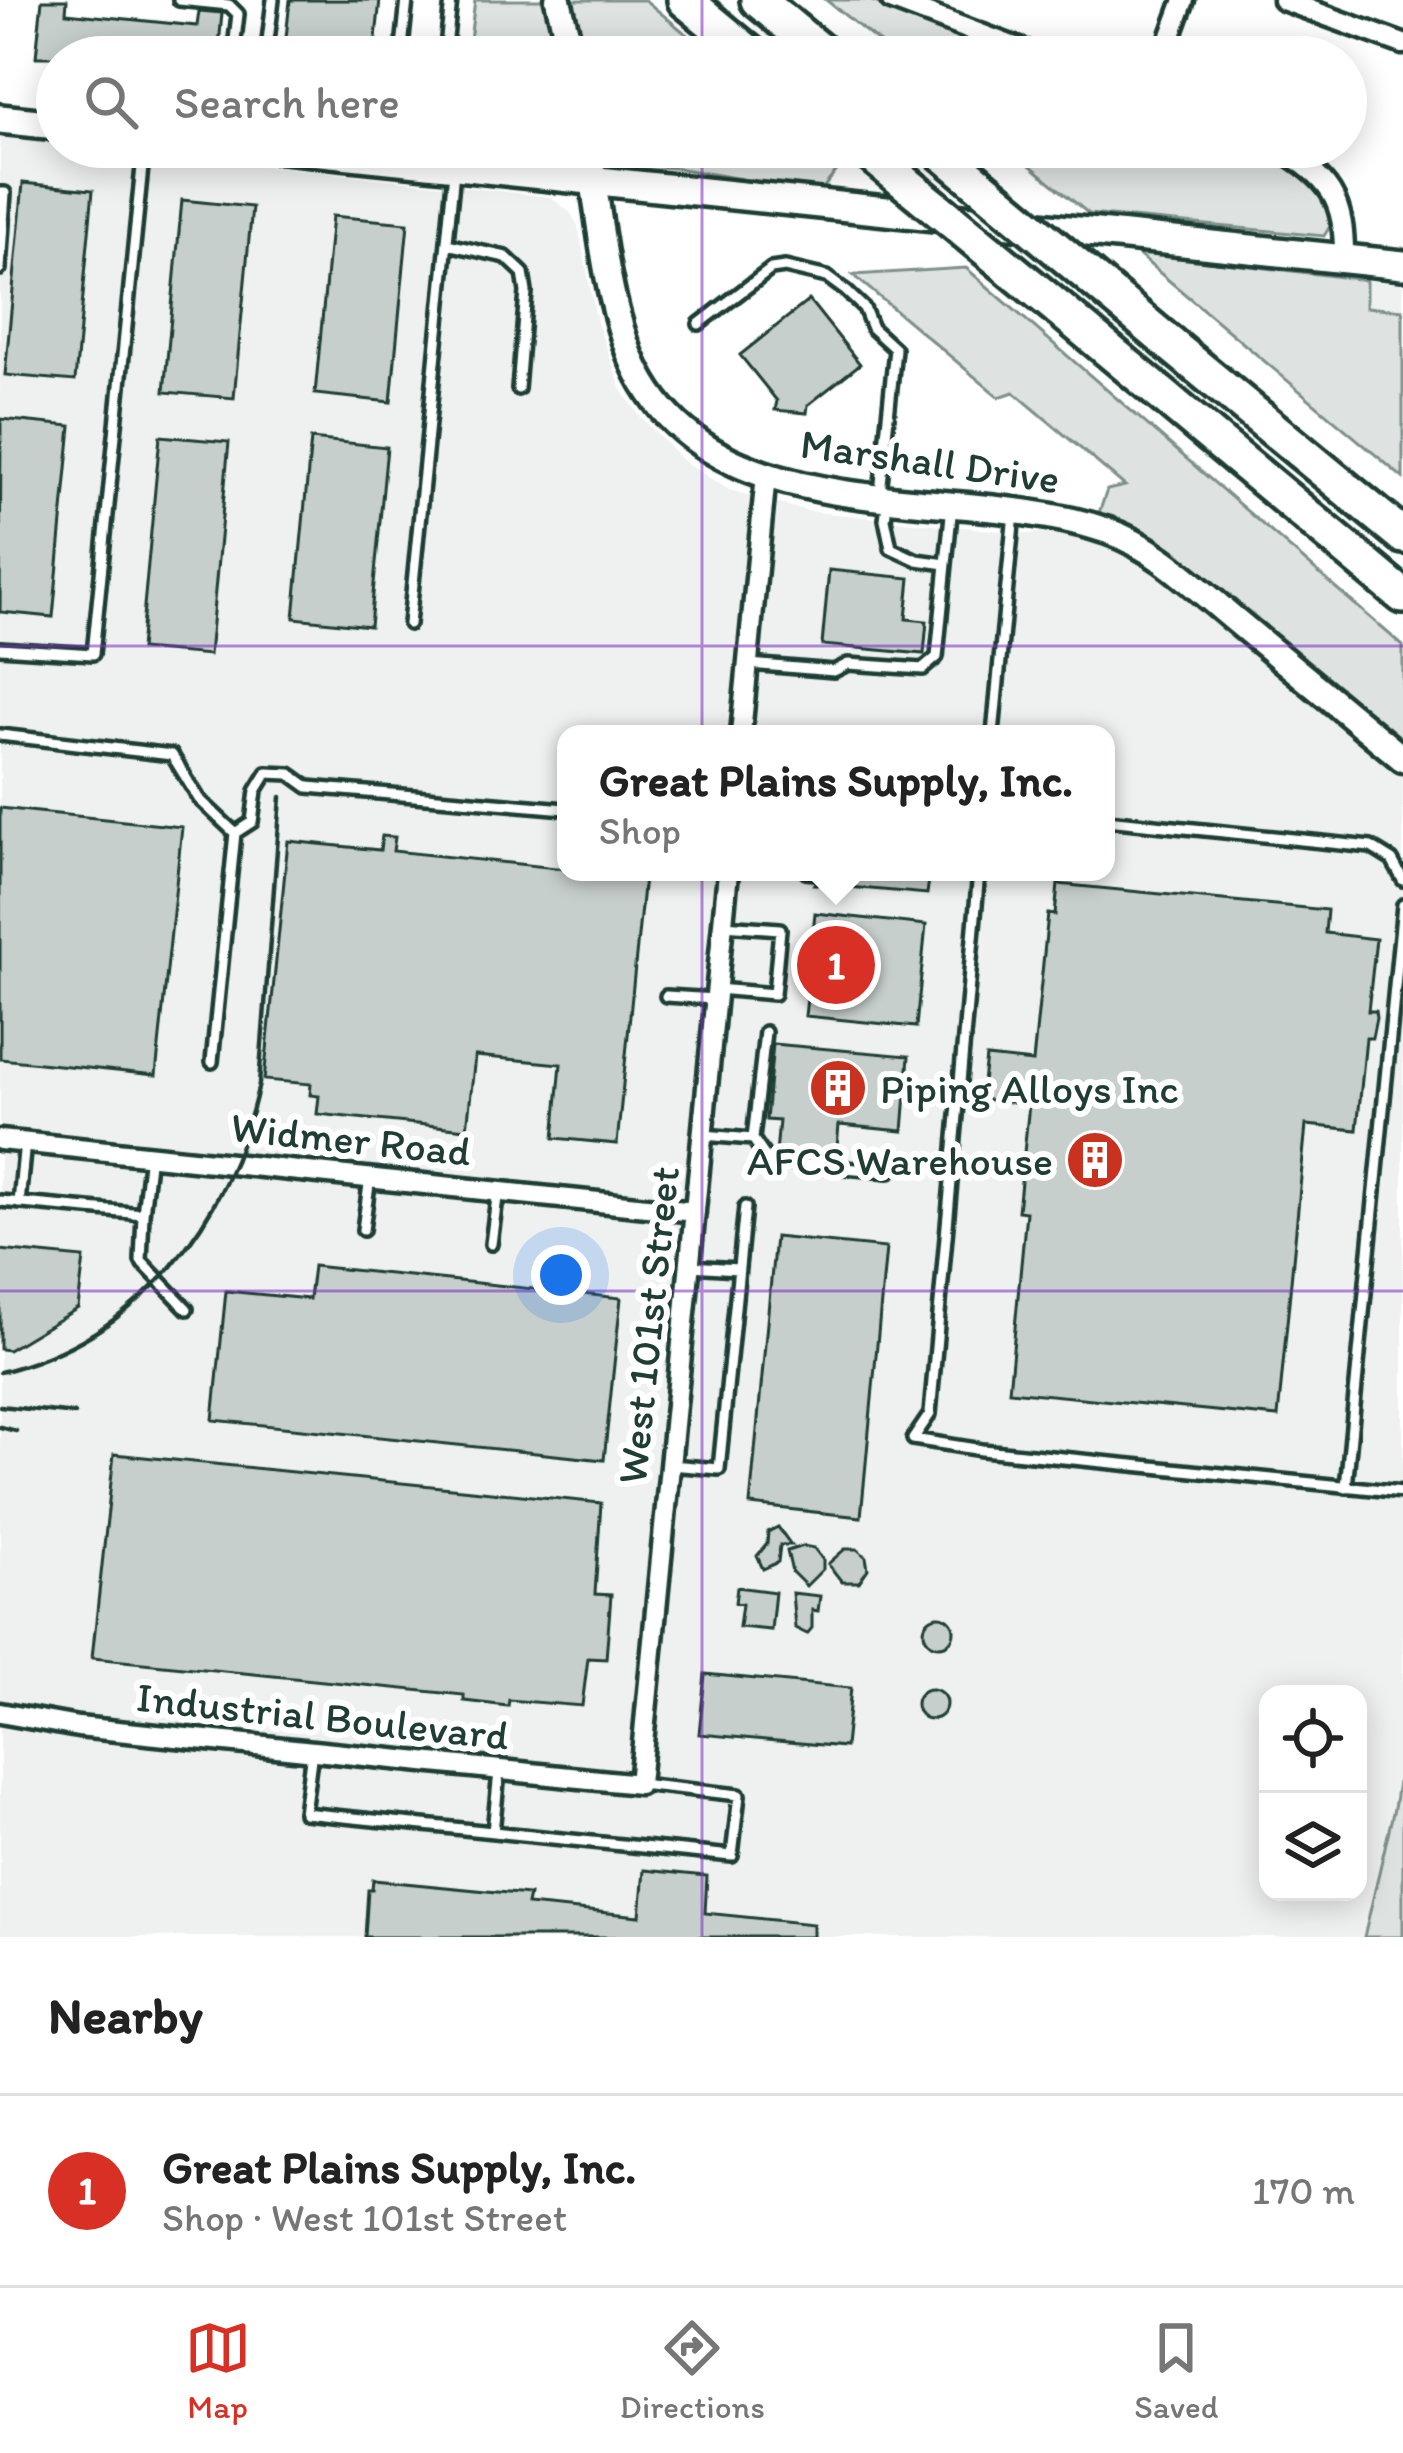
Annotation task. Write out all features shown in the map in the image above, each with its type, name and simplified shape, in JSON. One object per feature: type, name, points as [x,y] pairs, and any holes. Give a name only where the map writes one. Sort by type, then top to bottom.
[{"type":"highway","points":[[686,0],[729,36]]},
{"type":"highway","points":[[758,0],[802,36]]},
{"type":"highway","points":[[888,168],[1403,596]]},
{"type":"highway","points":[[960,168],[1399,532]]},
{"type":"main road","points":[[0,119],[36,123]]},
{"type":"main road","points":[[474,168],[1403,265]]},
{"type":"street","points":[[558,0],[567,36]]},
{"type":"street","points":[[891,0],[986,36]]},
{"type":"street","points":[[1171,36],[1184,0]]},
{"type":"street","points":[[1283,0],[1403,44]]},
{"type":"street","name":"Marshall Drive","points":[[592,168],[616,313],[641,378],[662,409],[710,453],[826,491],[1084,524],[1142,548],[1403,760]]},
{"type":"street","points":[[1309,168],[1331,190],[1345,224],[1344,260]]},
{"type":"street","points":[[742,725],[766,475]]},
{"type":"street","name":"West 101st Street","points":[[639,1784],[727,881]]},
{"type":"street","name":"Widmer Road","points":[[0,1140],[695,1212]]},
{"type":"street","name":"Industrial Boulevard","points":[[0,1713],[78,1727],[639,1784]]},
{"type":"lane","points":[[179,0],[229,5],[238,14],[235,36]]},
{"type":"lane","points":[[269,36],[273,0]]},
{"type":"lane","points":[[403,36],[407,0]]},
{"type":"lane","points":[[447,36],[451,0]]},
{"type":"lane","points":[[0,648],[93,654],[142,168]]},
{"type":"lane","points":[[409,624],[454,168]]},
{"type":"lane","points":[[0,193],[5,194],[0,268]]},
{"type":"lane","points":[[447,244],[506,257],[524,273],[518,389]]},
{"type":"lane","points":[[699,324],[772,269],[785,267],[826,277],[864,308],[872,328],[895,349],[884,498],[891,548],[916,560],[946,564]]},
{"type":"lane","points":[[748,664],[834,671],[848,664],[923,669],[937,657],[952,505]]},
{"type":"lane","points":[[994,725],[1014,513]]},
{"type":"lane","points":[[0,735],[172,755],[199,799],[235,833]]},
{"type":"lane","points":[[235,833],[252,822],[256,791],[267,773],[290,774],[308,787],[557,808]]},
{"type":"lane","points":[[1115,821],[1371,847],[1391,860],[1403,880]]},
{"type":"lane","points":[[212,1062],[235,833]]},
{"type":"lane","points":[[978,881],[930,1414],[913,1438],[982,1450],[1403,1492]]},
{"type":"lane","points":[[1346,1487],[1403,905]]},
{"type":"lane","points":[[666,996],[774,994],[780,929],[723,925]]},
{"type":"lane","points":[[764,1032],[753,1139],[768,1161],[890,1172]]},
{"type":"lane","points":[[703,1135],[753,1139]]},
{"type":"lane","points":[[19,1202],[25,1142]]},
{"type":"lane","points":[[150,1154],[141,1262],[187,1309]]},
{"type":"lane","points":[[363,1230],[370,1177]]},
{"type":"lane","points":[[491,1244],[498,1190]]},
{"type":"lane","points":[[0,1201],[142,1214]]},
{"type":"lane","points":[[670,1465],[719,1469],[745,1207]]},
{"type":"lane","points":[[690,1266],[738,1269]]},
{"type":"lane","points":[[312,1751],[304,1813],[733,1856],[739,1795],[639,1784]]},
{"type":"lane","points":[[493,1832],[499,1770]]},
{"type":"shaded area","points":[[475,0],[544,0],[553,36],[471,36]]},
{"type":"shaded area","points":[[570,0],[645,0],[689,36],[581,36]]},
{"type":"shaded area","points":[[826,0],[869,0],[964,36],[871,36]]},
{"type":"shaded area","points":[[0,137],[36,141],[36,168],[284,168],[550,197],[570,212],[578,226],[597,322],[622,390],[683,461],[729,490],[807,511],[1031,534],[1055,530],[1128,551],[1173,581],[1403,772],[1403,1751],[1364,1937],[0,1937]]},
{"type":"shaded area","points":[[676,168],[839,168],[820,192]]},
{"type":"shaded area","points":[[1033,168],[1293,168],[1323,197],[1332,223],[1324,236],[1089,214]]},
{"type":"shaded area","points":[[1135,252],[1366,280],[1366,307],[1403,310],[1403,478]]},
{"type":"shaded area","points":[[966,268],[1403,646],[1403,744],[1099,513],[1107,490],[1125,486],[1014,392],[999,397],[853,275]]},
{"type":"shaded area","points":[[1366,280],[1403,284],[1403,310],[1365,307]]},
{"type":"shaded area","points":[[1403,1751],[1403,1937],[1364,1937],[1394,1808]]},
{"type":"building","points":[[42,0],[67,0],[66,13],[197,26],[199,11],[222,13],[220,36],[38,36]]},
{"type":"building","points":[[290,0],[380,0],[376,36],[286,36]]},
{"type":"building","points":[[23,183],[93,190],[75,381],[5,375]]},
{"type":"building","points":[[182,200],[252,207],[234,398],[164,392]]},
{"type":"building","points":[[332,216],[408,223],[391,402],[315,394]]},
{"type":"building","points":[[809,300],[860,364],[808,405],[807,413],[775,410],[777,401],[740,355]]},
{"type":"building","points":[[1,419],[71,426],[53,617],[0,612]]},
{"type":"building","points":[[160,436],[229,442],[209,655],[140,649]]},
{"type":"building","points":[[311,439],[387,447],[370,626],[294,618]]},
{"type":"building","points":[[829,570],[910,578],[906,619],[927,621],[924,654],[822,645]]},
{"type":"building","points":[[0,808],[182,827],[156,1075],[0,1059]]},
{"type":"building","points":[[382,836],[395,837],[393,851],[557,868],[557,881],[644,881],[617,1144],[554,1138],[561,1064],[475,1056],[467,1129],[317,1114],[319,1096],[310,1095],[311,1084],[264,1080],[288,841],[380,850]]},
{"type":"building","points":[[816,881],[929,881],[927,894],[814,884]]},
{"type":"building","points":[[1058,884],[1327,910],[1325,933],[1376,939],[1368,1011],[1375,1011],[1376,1018],[1372,1038],[1366,1038],[1357,1130],[1306,1125],[1278,1417],[1009,1391],[1026,1212],[1018,1211],[1029,1104],[981,1099],[986,1057],[1033,1062],[1048,914],[1055,915]]},
{"type":"building","points":[[815,913],[926,925],[916,1027],[805,1016],[808,989],[800,988],[804,940],[812,941]]},
{"type":"building","name":"Piping Alloys Inc","points":[[773,1044],[909,1056],[903,1131],[839,1125],[836,1158],[776,1153],[779,1121],[766,1120]]},
{"type":"building","points":[[775,1237],[886,1248],[861,1517],[750,1505]]},
{"type":"building","points":[[0,1250],[84,1258],[78,1308],[8,1350],[0,1349]]},
{"type":"building","points":[[313,1266],[621,1298],[604,1460],[213,1420],[226,1291],[309,1299]]},
{"type":"building","points":[[114,1454],[601,1503],[595,1594],[611,1595],[606,1659],[588,1658],[582,1706],[509,1700],[508,1706],[464,1701],[464,1695],[92,1658]]},
{"type":"building","points":[[778,1527],[791,1545],[780,1545],[778,1562],[763,1569],[757,1556],[767,1544],[768,1532]]},
{"type":"building","points":[[814,1548],[823,1560],[823,1569],[806,1586],[792,1572],[787,1551]]},
{"type":"building","points":[[845,1549],[857,1549],[866,1557],[868,1569],[859,1582],[842,1582],[828,1564]]},
{"type":"building","points":[[737,1587],[775,1592],[771,1630],[739,1627],[742,1604],[735,1603]]},
{"type":"building","points":[[792,1593],[820,1596],[807,1634],[795,1628]]},
{"type":"building","points":[[939,1616],[954,1631],[939,1646],[924,1631]]},
{"type":"building","points":[[705,1674],[851,1688],[845,1747],[699,1734]]},
{"type":"building","points":[[931,1689],[946,1704],[931,1719],[916,1704]]},
{"type":"building","points":[[644,1870],[707,1876],[705,1913],[813,1924],[813,1937],[365,1937],[373,1880],[529,1895],[527,1905],[640,1916]]},
{"type":"railway","points":[[0,1372],[96,1332],[136,1302],[171,1266],[226,1182],[259,1084],[281,797]]},
{"type":"railway","points":[[0,1406],[75,1414]]},
{"type":"railway","points":[[0,1427],[16,1431]]},
{"type":"place","name":"Great Plains Supply, Inc.","points":[[836,965]]},
{"type":"place","name":"Piping Alloys Inc","points":[[838,1088]]},
{"type":"place","name":"AFCS Warehouse","points":[[1095,1160]]}]
